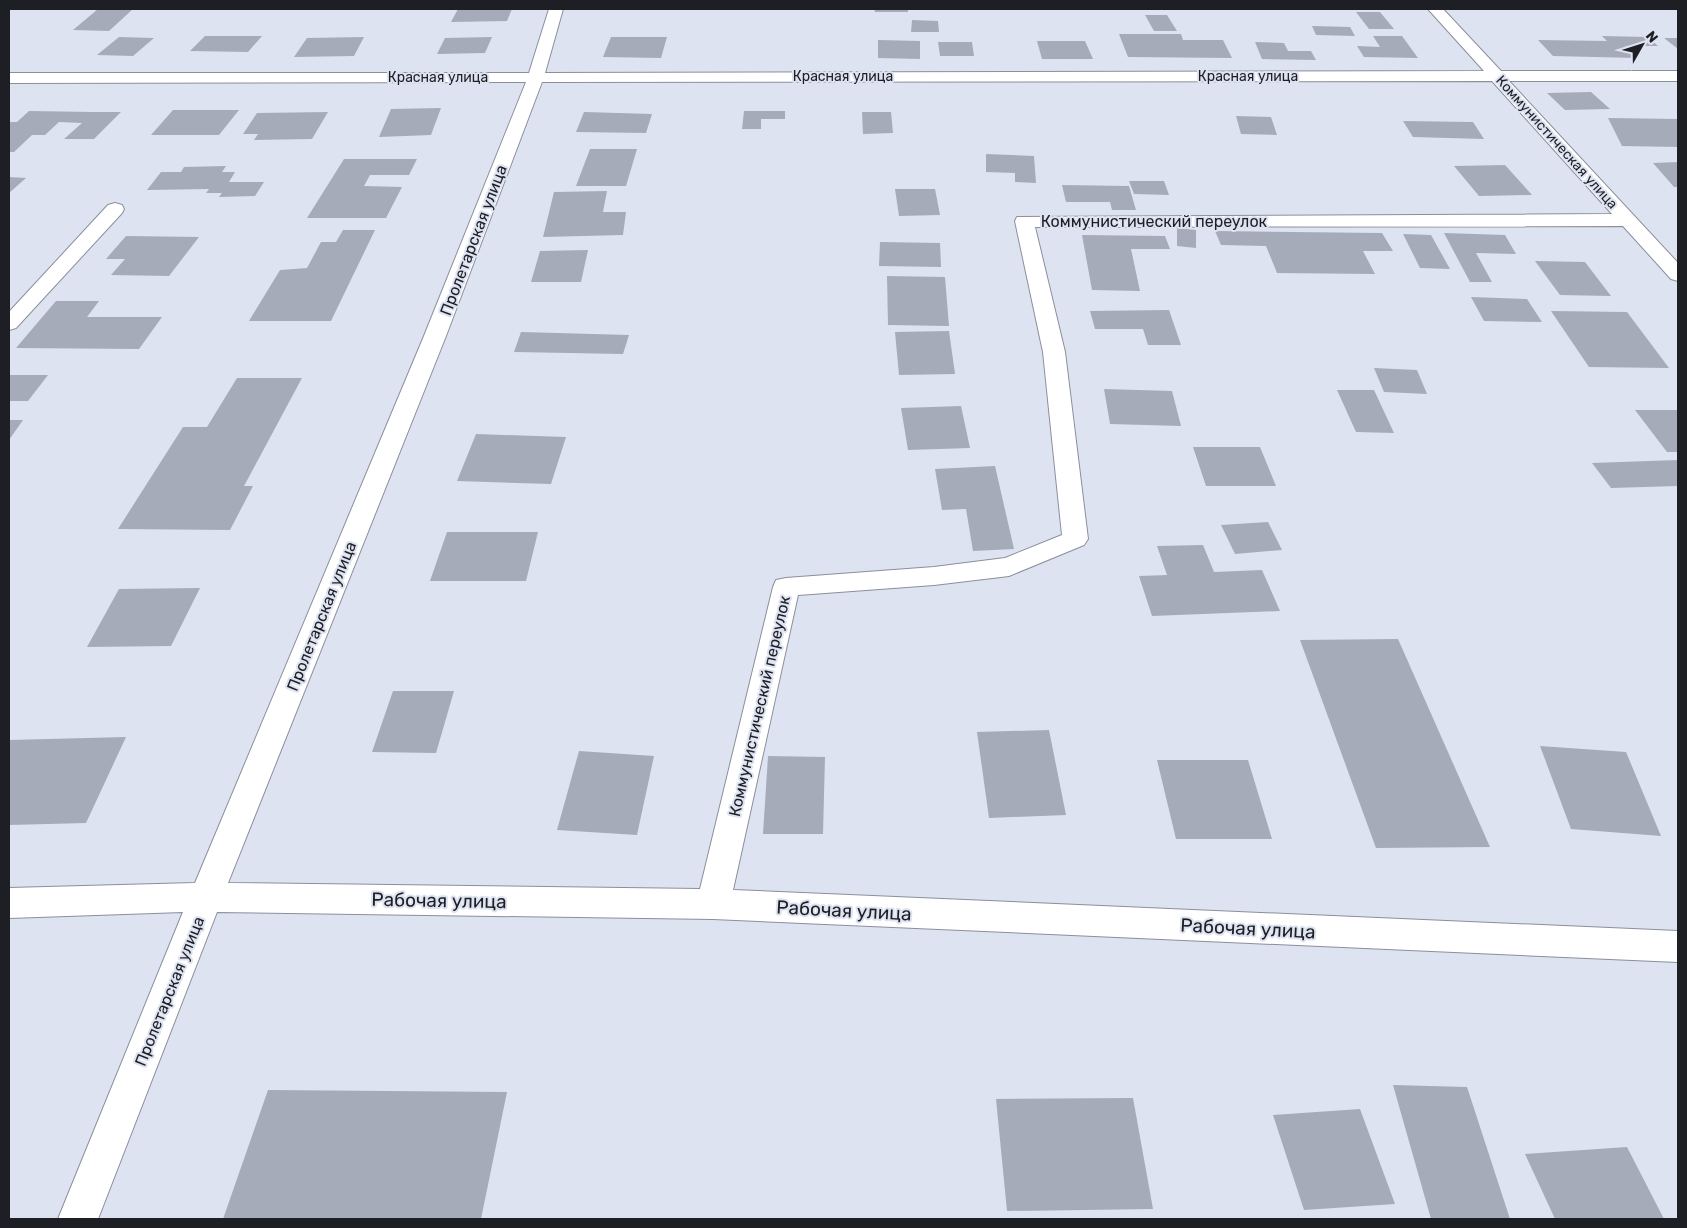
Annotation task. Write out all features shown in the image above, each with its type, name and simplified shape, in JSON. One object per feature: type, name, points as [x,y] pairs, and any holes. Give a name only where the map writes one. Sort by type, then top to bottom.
[{"type":"street","name":"Пролетарская улица","points":[[78,1219],[206,897],[436,336],[536,76],[556,9]]},
{"type":"street","name":"Коммунистическая улица","points":[[1435,9],[1678,275]]},
{"type":"street","name":"Красная улица","points":[[9,78],[1678,76]]},
{"type":"street","points":[[9,94],[27,83],[53,78]]},
{"type":"street","points":[[9,324],[115,209]]},
{"type":"street","name":"Коммунистический переулок","points":[[713,904],[786,587],[934,576],[1009,567],[1075,539],[1054,352],[1024,221],[1628,220]]},
{"type":"street","name":"Рабочая улица","points":[[9,903],[206,897],[713,904],[1678,947]]},
{"type":"building","points":[[98,9],[133,9],[109,31],[73,30]]},
{"type":"building","points":[[458,9],[512,9],[507,21],[451,22]]},
{"type":"building","points":[[874,9],[908,9],[908,12],[875,12]]},
{"type":"building","points":[[1356,12],[1380,12],[1394,29],[1369,29]]},
{"type":"building","points":[[1145,15],[1167,15],[1177,31],[1154,31]]},
{"type":"building","points":[[912,20],[938,21],[939,32],[911,32]]},
{"type":"building","points":[[1312,26],[1350,27],[1355,36],[1316,35]]},
{"type":"building","points":[[1119,34],[1181,34],[1183,40],[1223,40],[1232,58],[1128,57]]},
{"type":"building","points":[[205,36],[262,36],[248,52],[190,51]]},
{"type":"building","points":[[1373,36],[1402,36],[1418,58],[1364,57],[1357,46],[1380,47]]},
{"type":"building","points":[[1602,36],[1648,37],[1658,46],[1625,46],[1637,58],[1553,56],[1538,40],[1607,41]]},
{"type":"building","points":[[119,37],[154,38],[133,56],[97,55]]},
{"type":"building","points":[[364,37],[354,56],[294,57],[307,38]]},
{"type":"building","points":[[492,37],[485,53],[437,54],[445,38]]},
{"type":"building","points":[[611,37],[667,37],[661,58],[603,57]]},
{"type":"building","points":[[1664,38],[1678,38],[1678,49]]},
{"type":"building","points":[[878,40],[920,41],[920,59],[878,58]]},
{"type":"building","points":[[1037,41],[1085,41],[1093,59],[1042,59]]},
{"type":"building","points":[[938,42],[972,42],[974,56],[940,56]]},
{"type":"building","points":[[1255,42],[1284,43],[1288,51],[1311,51],[1316,60],[1262,59]]},
{"type":"building","points":[[1591,92],[1610,109],[1565,110],[1547,93]]},
{"type":"building","points":[[441,108],[431,135],[379,137],[391,109]]},
{"type":"building","points":[[173,110],[239,110],[219,135],[151,135]]},
{"type":"building","points":[[29,111],[121,112],[94,139],[64,139],[82,123],[59,122],[45,135],[32,135],[14,152],[9,152],[9,122],[17,122]]},
{"type":"building","points":[[744,111],[785,111],[785,119],[761,119],[761,129],[742,129]]},
{"type":"building","points":[[328,112],[312,139],[254,140],[258,134],[243,134],[257,113]]},
{"type":"building","points":[[584,112],[652,114],[646,133],[576,132]]},
{"type":"building","points":[[862,112],[891,112],[893,133],[863,134]]},
{"type":"building","points":[[1236,116],[1271,117],[1277,135],[1241,134]]},
{"type":"building","points":[[1608,118],[1678,119],[1678,147],[1622,146]]},
{"type":"building","points":[[1403,121],[1473,122],[1484,139],[1413,137]]},
{"type":"building","points":[[590,149],[637,149],[626,186],[576,186]]},
{"type":"building","points":[[986,154],[1034,156],[1036,183],[1015,182],[1015,173],[986,172]]},
{"type":"building","points":[[344,159],[417,159],[409,175],[370,175],[364,186],[402,187],[386,218],[307,218]]},
{"type":"building","points":[[1678,162],[1678,187],[1674,187],[1653,163]]},
{"type":"building","points":[[1505,165],[1532,195],[1479,196],[1454,166]]},
{"type":"building","points":[[226,166],[222,172],[235,172],[229,182],[264,182],[255,196],[219,197],[222,193],[206,193],[209,189],[147,190],[161,172],[181,172],[184,167]]},
{"type":"building","points":[[9,177],[26,178],[9,193]]},
{"type":"building","points":[[1129,181],[1164,181],[1169,195],[1134,194]]},
{"type":"building","points":[[1062,185],[1129,186],[1136,210],[1112,210],[1110,202],[1066,202]]},
{"type":"building","points":[[895,189],[935,189],[940,215],[899,216]]},
{"type":"building","points":[[607,191],[603,212],[626,212],[623,235],[543,237],[554,192]]},
{"type":"building","points":[[1177,228],[1196,230],[1196,248],[1177,246]]},
{"type":"building","points":[[343,230],[375,230],[331,321],[249,321],[280,270],[307,268],[321,242],[336,242]]},
{"type":"building","points":[[1215,231],[1382,233],[1393,251],[1363,251],[1375,274],[1277,273],[1266,246],[1221,245]]},
{"type":"building","points":[[1444,233],[1505,235],[1516,254],[1476,253],[1492,282],[1470,282]]},
{"type":"building","points":[[1403,234],[1431,235],[1450,269],[1420,268]]},
{"type":"building","points":[[1082,235],[1165,236],[1170,249],[1131,249],[1140,291],[1092,290]]},
{"type":"building","points":[[126,236],[199,237],[169,276],[111,275],[125,259],[106,259]]},
{"type":"building","points":[[880,242],[940,243],[941,267],[879,266]]},
{"type":"building","points":[[588,250],[581,282],[531,282],[540,251]]},
{"type":"building","points":[[1535,261],[1585,262],[1611,296],[1560,295]]},
{"type":"building","points":[[887,276],[945,277],[949,326],[888,325]]},
{"type":"building","points":[[1471,297],[1527,299],[1542,322],[1484,321]]},
{"type":"building","points":[[56,301],[99,301],[87,317],[162,317],[139,349],[16,348]]},
{"type":"building","points":[[1169,310],[1181,345],[1148,345],[1143,329],[1095,329],[1090,311]]},
{"type":"building","points":[[1551,311],[1627,312],[1669,368],[1589,367]]},
{"type":"building","points":[[949,331],[955,374],[899,375],[895,332]]},
{"type":"building","points":[[521,332],[629,335],[623,354],[514,352]]},
{"type":"building","points":[[1374,368],[1417,370],[1427,394],[1384,392]]},
{"type":"building","points":[[9,375],[48,375],[28,401],[9,401]]},
{"type":"building","points":[[237,378],[302,378],[244,486],[253,486],[230,530],[118,529],[183,427],[207,427]]},
{"type":"building","points":[[1104,389],[1172,391],[1181,426],[1110,424]]},
{"type":"building","points":[[1337,390],[1374,390],[1394,433],[1356,432]]},
{"type":"building","points":[[961,406],[970,448],[908,450],[901,408]]},
{"type":"building","points":[[1635,410],[1678,410],[1678,452],[1667,452]]},
{"type":"building","points":[[9,420],[23,420],[9,440]]},
{"type":"building","points":[[476,434],[566,437],[551,484],[457,481]]},
{"type":"building","points":[[1193,447],[1260,447],[1276,486],[1206,486]]},
{"type":"building","points":[[1678,460],[1678,486],[1611,488],[1592,463]]},
{"type":"building","points":[[995,466],[1014,549],[973,551],[966,509],[942,510],[935,469]]},
{"type":"building","points":[[1268,522],[1282,550],[1235,554],[1221,525]]},
{"type":"building","points":[[447,532],[538,532],[526,581],[430,581]]},
{"type":"building","points":[[1203,545],[1214,572],[1262,570],[1280,611],[1152,616],[1139,576],[1167,575],[1157,546]]},
{"type":"building","points":[[200,588],[171,646],[87,647],[119,589]]},
{"type":"building","points":[[1398,639],[1490,847],[1376,848],[1300,640]]},
{"type":"building","points":[[393,691],[454,691],[436,753],[372,752]]},
{"type":"building","points":[[1049,730],[1066,815],[989,818],[977,732]]},
{"type":"building","points":[[126,737],[86,823],[9,825],[9,740]]},
{"type":"building","points":[[1540,746],[1626,752],[1661,836],[1571,829]]},
{"type":"building","points":[[579,751],[654,756],[637,835],[557,830]]},
{"type":"building","points":[[768,756],[825,757],[823,834],[763,834]]},
{"type":"building","points":[[1157,760],[1248,760],[1272,839],[1176,839]]},
{"type":"building","points":[[1393,1085],[1467,1087],[1510,1219],[1431,1219]]},
{"type":"building","points":[[268,1090],[507,1092],[481,1219],[223,1219]]},
{"type":"building","points":[[1133,1098],[1153,1209],[1007,1211],[996,1099]]},
{"type":"building","points":[[1360,1109],[1395,1204],[1304,1210],[1273,1115]]},
{"type":"building","points":[[1627,1147],[1664,1219],[1555,1219],[1525,1154]]}]
